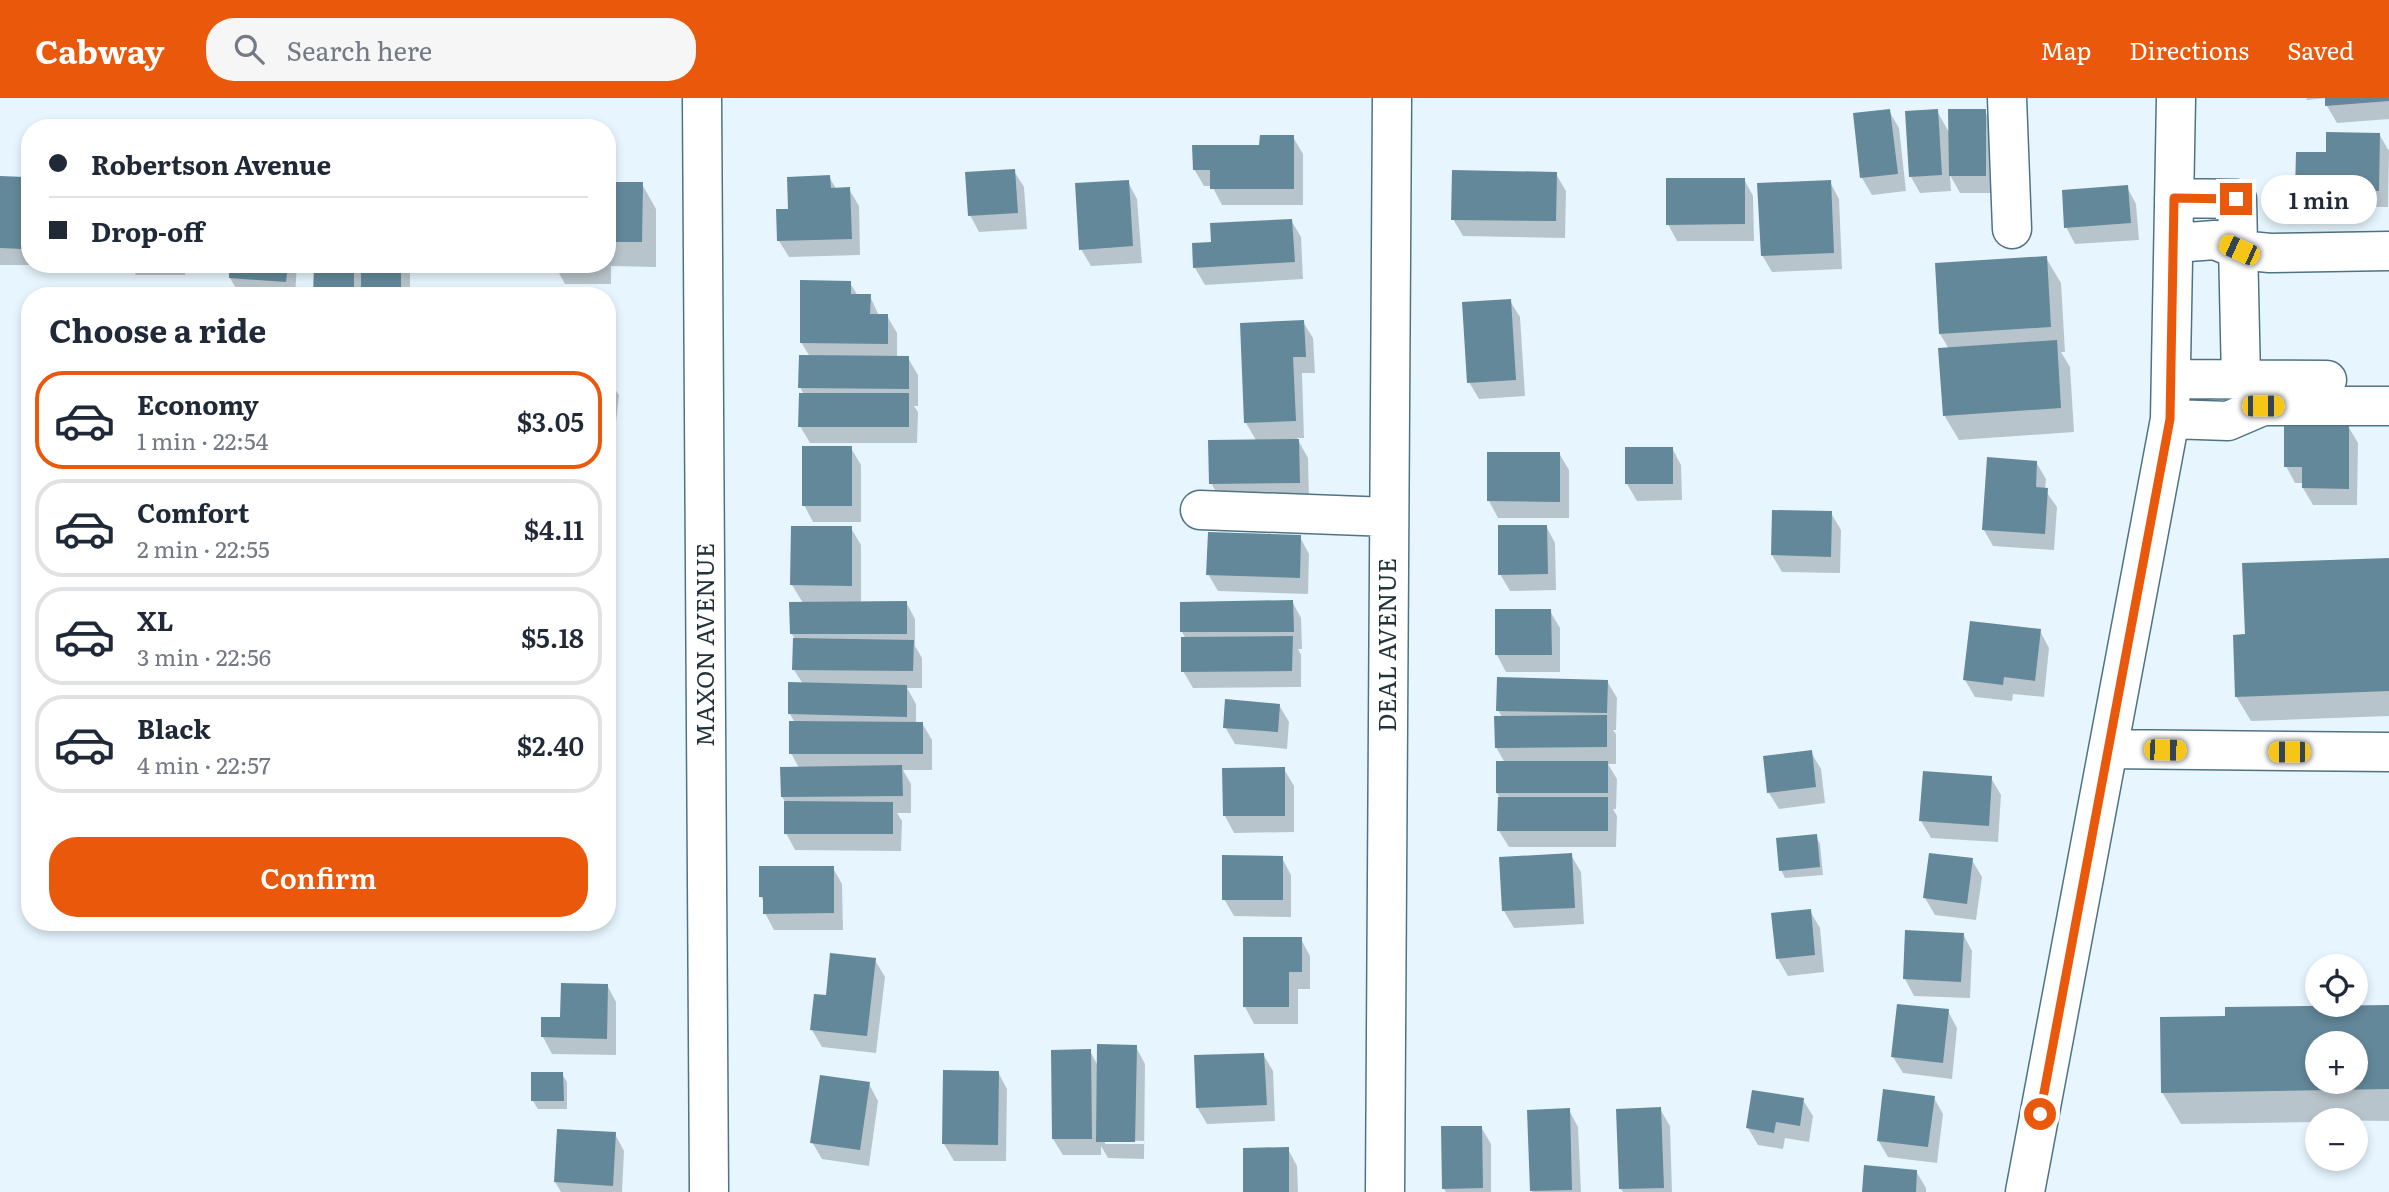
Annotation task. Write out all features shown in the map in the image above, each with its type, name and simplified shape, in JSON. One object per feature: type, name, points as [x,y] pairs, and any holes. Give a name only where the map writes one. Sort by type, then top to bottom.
[{"type":"street","name":"MAXON AVENUE","points":[[702,98],[709,1192]]},
{"type":"street","name":"DEAL AVENUE","points":[[1385,1192],[1391,98]]},
{"type":"street","points":[[2007,98],[2012,229]]},
{"type":"street","points":[[2025,1192],[2170,419],[2176,98]]},
{"type":"street","points":[[2174,198],[2236,199],[2241,379]]},
{"type":"street","points":[[2175,243],[2215,240],[2239,242],[2270,253],[2387,240]]},
{"type":"street","points":[[2171,379],[2389,381]]},
{"type":"street","points":[[2170,419],[2228,421],[2263,406],[2389,406]]},
{"type":"street","points":[[1200,510],[1389,517]]},
{"type":"street","points":[[2108,749],[2389,752]]},
{"type":"building","points":[[2325,98],[2389,98],[2389,101],[2325,106]]},
{"type":"building","points":[[1890,109],[1898,174],[1860,178],[1853,113]]},
{"type":"building","points":[[1938,109],[1942,175],[1909,177],[1905,111]]},
{"type":"building","points":[[1948,109],[1986,109],[1986,176],[1949,176]]},
{"type":"building","points":[[2326,132],[2380,133],[2379,191],[2295,190],[2296,152],[2326,152]]},
{"type":"building","points":[[1260,135],[1294,135],[1294,189],[1210,189],[1210,170],[1193,170],[1192,145],[1259,145]]},
{"type":"building","points":[[1015,169],[1018,213],[968,216],[965,172]]},
{"type":"building","points":[[1452,170],[1557,172],[1556,221],[1451,220]]},
{"type":"building","points":[[830,175],[831,188],[850,187],[852,239],[777,241],[776,209],[788,209],[787,177]]},
{"type":"building","points":[[0,176],[21,177],[21,249],[0,248]]},
{"type":"building","points":[[1666,178],[1745,178],[1745,224],[1666,225]]},
{"type":"building","points":[[1129,180],[1133,246],[1079,250],[1075,183]]},
{"type":"building","points":[[1831,180],[1834,253],[1761,256],[1757,183]]},
{"type":"building","points":[[616,182],[643,182],[642,242],[616,242]]},
{"type":"building","points":[[2128,185],[2131,223],[2064,228],[2062,190]]},
{"type":"building","points":[[1292,219],[1295,262],[1193,268],[1192,243],[1211,242],[1210,223]]},
{"type":"building","points":[[2047,256],[2051,327],[1939,334],[1935,263]]},
{"type":"building","points":[[229,273],[287,273],[286,282],[229,278]]},
{"type":"building","points":[[314,273],[354,273],[354,287],[313,287]]},
{"type":"building","points":[[361,273],[401,273],[401,287],[361,287]]},
{"type":"building","points":[[800,280],[851,281],[851,294],[871,294],[870,314],[888,314],[888,344],[800,343]]},
{"type":"building","points":[[1511,299],[1516,380],[1467,383],[1462,302]]},
{"type":"building","points":[[1304,320],[1306,357],[1293,357],[1296,421],[1244,423],[1240,323]]},
{"type":"building","points":[[2057,340],[2061,408],[1943,416],[1938,348]]},
{"type":"building","points":[[799,355],[909,356],[909,389],[798,388]]},
{"type":"building","points":[[799,393],[909,393],[909,427],[798,427]]},
{"type":"building","points":[[2284,424],[2349,424],[2349,489],[2302,488],[2302,467],[2284,467]]},
{"type":"building","points":[[1299,439],[1300,483],[1209,484],[1208,440]]},
{"type":"building","points":[[802,446],[852,446],[852,506],[802,506]]},
{"type":"building","points":[[1625,447],[1673,447],[1673,484],[1625,484]]},
{"type":"building","points":[[1487,452],[1560,452],[1560,502],[1487,501]]},
{"type":"building","points":[[1987,457],[2037,461],[2036,487],[2048,488],[2045,534],[1982,530]]},
{"type":"building","points":[[1772,510],[1832,511],[1831,557],[1771,555]]},
{"type":"building","points":[[1498,525],[1547,525],[1548,574],[1498,575]]},
{"type":"building","points":[[791,526],[852,526],[852,586],[790,585]]},
{"type":"building","points":[[1208,532],[1301,535],[1300,578],[1206,575]]},
{"type":"building","points":[[2389,558],[2389,691],[2235,697],[2233,635],[2245,634],[2242,563]]},
{"type":"building","points":[[1293,600],[1294,632],[1180,632],[1180,602]]},
{"type":"building","points":[[907,601],[907,634],[790,634],[789,602]]},
{"type":"building","points":[[1495,609],[1551,609],[1552,655],[1495,655]]},
{"type":"building","points":[[1970,621],[2041,629],[2035,681],[2004,677],[2003,685],[1963,680]]},
{"type":"building","points":[[1293,636],[1292,671],[1181,672],[1181,637]]},
{"type":"building","points":[[793,638],[914,640],[913,671],[792,670]]},
{"type":"building","points":[[1497,677],[1608,680],[1607,713],[1496,711]]},
{"type":"building","points":[[788,682],[907,685],[907,717],[788,714]]},
{"type":"building","points":[[1225,699],[1280,704],[1278,732],[1223,728]]},
{"type":"building","points":[[1607,715],[1607,747],[1495,748],[1494,716]]},
{"type":"building","points":[[789,721],[923,722],[923,754],[789,754]]},
{"type":"building","points":[[1812,750],[1816,787],[1767,793],[1763,756]]},
{"type":"building","points":[[1496,761],[1608,761],[1608,793],[1496,793]]},
{"type":"building","points":[[902,765],[903,796],[781,797],[780,767]]},
{"type":"building","points":[[1285,767],[1285,816],[1223,816],[1222,768]]},
{"type":"building","points":[[1923,771],[1992,776],[1989,826],[1919,821]]},
{"type":"building","points":[[1498,797],[1608,797],[1608,831],[1497,831]]},
{"type":"building","points":[[784,801],[893,802],[893,834],[784,834]]},
{"type":"building","points":[[1817,834],[1820,867],[1779,871],[1776,838]]},
{"type":"building","points":[[1572,853],[1575,908],[1502,911],[1499,857]]},
{"type":"building","points":[[1929,853],[1973,858],[1967,904],[1923,898]]},
{"type":"building","points":[[1222,855],[1283,856],[1283,900],[1222,900]]},
{"type":"building","points":[[759,866],[834,866],[834,913],[763,914],[763,897],[759,897]]},
{"type":"building","points":[[1811,909],[1815,955],[1776,959],[1771,913]]},
{"type":"building","points":[[1905,930],[1964,933],[1961,982],[1903,979]]},
{"type":"building","points":[[1243,937],[1302,937],[1302,972],[1289,972],[1289,1007],[1243,1007]]},
{"type":"building","points":[[830,953],[876,958],[867,1036],[810,1030],[814,994],[826,995]]},
{"type":"building","points":[[561,983],[608,984],[607,1039],[541,1037],[541,1017],[560,1017]]},
{"type":"building","points":[[1897,1004],[1949,1009],[1943,1063],[1891,1057]]},
{"type":"building","points":[[2368,1005],[2389,1005],[2389,1089],[2368,1089],[2368,1031],[2305,1031],[2305,1090],[2161,1093],[2160,1017],[2225,1016],[2225,1007],[2305,1006],[2305,1017],[2368,1017]]},
{"type":"building","points":[[1097,1044],[1137,1045],[1135,1142],[1096,1142]]},
{"type":"building","points":[[1091,1049],[1092,1139],[1052,1139],[1051,1050]]},
{"type":"building","points":[[1264,1053],[1267,1105],[1196,1108],[1194,1055]]},
{"type":"building","points":[[943,1070],[999,1071],[998,1145],[942,1144]]},
{"type":"building","points":[[531,1072],[563,1072],[564,1101],[531,1101]]},
{"type":"building","points":[[820,1075],[870,1082],[860,1150],[810,1143]]},
{"type":"building","points":[[1883,1089],[1935,1096],[1928,1147],[1877,1141]]},
{"type":"building","points":[[1752,1090],[1804,1098],[1800,1126],[1776,1122],[1774,1133],[1746,1128]]},
{"type":"building","points":[[1661,1107],[1664,1188],[1619,1189],[1616,1109]]},
{"type":"building","points":[[1570,1108],[1572,1190],[1530,1191],[1527,1110]]},
{"type":"building","points":[[1441,1126],[1482,1126],[1483,1188],[1442,1189]]},
{"type":"building","points":[[557,1129],[616,1132],[613,1186],[554,1182]]},
{"type":"building","points":[[1289,1147],[1289,1192],[1243,1192],[1243,1148]]},
{"type":"building","points":[[1864,1165],[1917,1170],[1916,1192],[1862,1192]]},
{"type":"route","points":[[2040,1114],[2170,419],[2174,198],[2236,199]]}]
